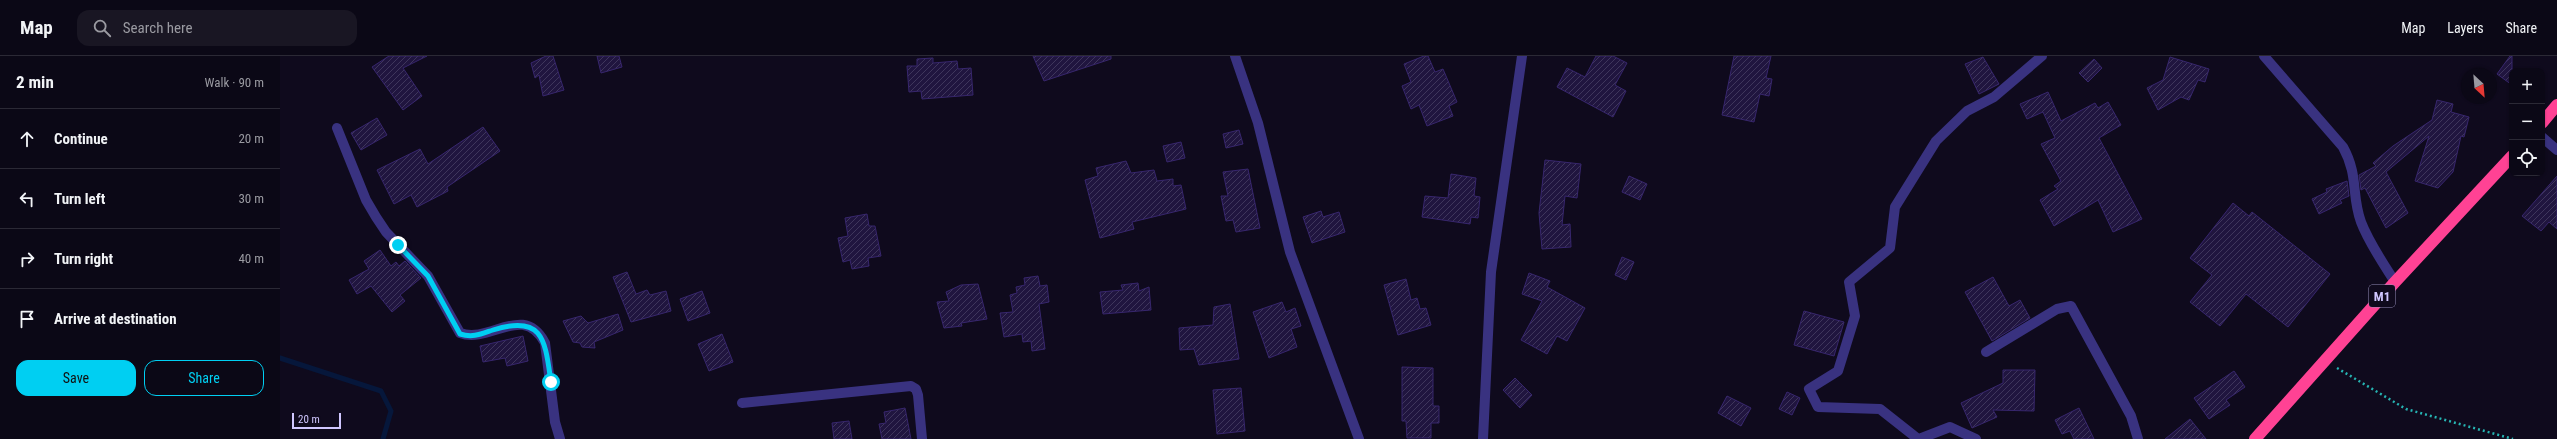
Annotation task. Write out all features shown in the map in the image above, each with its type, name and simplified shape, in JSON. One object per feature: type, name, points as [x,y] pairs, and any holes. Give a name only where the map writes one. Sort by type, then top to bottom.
[{"type":"highway","points":[[2545,119],[2557,105]]},
{"type":"highway","name":"M1","points":[[2255,439],[2395,282],[2509,159]]},
{"type":"street","points":[[1235,56],[1258,122],[1290,252],[1359,439]]},
{"type":"street","points":[[1483,439],[1491,272],[1522,56]]},
{"type":"street","points":[[1976,439],[1950,427],[1919,439],[1880,409],[1818,407],[1808,389],[1838,371],[1855,316],[1849,282],[1890,248],[1895,207],[1936,141],[1967,111],[1994,97],[2042,56]]},
{"type":"street","points":[[2264,56],[2343,147],[2351,161],[2355,177],[2361,221],[2395,282]]},
{"type":"street","points":[[337,128],[366,200],[376,217],[386,232],[428,276],[460,334],[476,336],[516,325],[529,326],[540,333],[545,343],[555,422],[560,439]]},
{"type":"street","points":[[2545,140],[2557,150]]},
{"type":"street","points":[[1986,352],[2057,309],[2070,306],[2131,416],[2138,439]]},
{"type":"street","points":[[742,403],[911,386],[916,389],[918,395],[922,439]]},
{"type":"path","points":[[2325,361],[2406,409],[2513,439]]},
{"type":"building","points":[[389,56],[427,56],[403,68],[422,96],[403,110],[372,67]]},
{"type":"building","points":[[546,56],[553,56],[564,90],[543,96],[539,75],[535,78],[531,63]]},
{"type":"building","points":[[597,56],[619,56],[622,67],[601,73]]},
{"type":"building","points":[[1033,56],[1111,56],[1111,59],[1044,81]]},
{"type":"building","points":[[1424,56],[1428,56],[1435,72],[1443,69],[1457,102],[1449,106],[1453,116],[1427,126],[1419,105],[1411,109],[1402,86],[1411,82],[1404,64]]},
{"type":"building","points":[[1596,56],[1613,56],[1627,63],[1615,85],[1626,91],[1613,117],[1557,87],[1567,68],[1585,77]]},
{"type":"building","points":[[1734,56],[1771,56],[1766,78],[1772,79],[1769,96],[1760,94],[1754,122],[1722,115]]},
{"type":"building","points":[[2510,56],[2512,56],[2512,68],[2509,68],[2509,83],[2497,74]]},
{"type":"building","points":[[1983,57],[1999,84],[1979,94],[1965,64]]},
{"type":"building","points":[[2170,57],[2209,69],[2205,82],[2198,80],[2189,100],[2181,97],[2158,110],[2147,88],[2163,80]]},
{"type":"building","points":[[933,58],[933,63],[957,61],[958,69],[971,68],[973,95],[922,99],[921,91],[909,92],[907,66],[917,66],[917,59]]},
{"type":"building","points":[[2094,59],[2102,68],[2088,82],[2079,73]]},
{"type":"building","points":[[2048,92],[2061,121],[2095,103],[2098,108],[2108,102],[2121,125],[2099,138],[2142,219],[2113,232],[2098,200],[2054,226],[2040,200],[2058,189],[2054,186],[2061,181],[2041,144],[2055,138],[2043,112],[2027,119],[2020,104]]},
{"type":"building","points":[[2437,100],[2453,104],[2451,112],[2469,117],[2464,137],[2461,136],[2453,172],[2438,188],[2415,181],[2429,136],[2386,172],[2408,213],[2386,228],[2365,188],[2361,190],[2359,175],[2376,166],[2373,163],[2393,146],[2432,120]]},
{"type":"building","points":[[377,118],[387,135],[361,150],[351,133]]},
{"type":"building","points":[[483,127],[500,151],[447,187],[448,191],[417,207],[411,195],[394,204],[377,170],[420,149],[428,164]]},
{"type":"building","points":[[1239,130],[1243,144],[1226,148],[1223,134]]},
{"type":"building","points":[[1181,142],[1185,158],[1167,162],[1163,146]]},
{"type":"building","points":[[1545,160],[1581,164],[1577,198],[1565,196],[1562,225],[1570,224],[1571,247],[1542,249],[1539,213]]},
{"type":"building","points":[[1126,161],[1131,173],[1154,170],[1157,181],[1173,179],[1173,186],[1181,185],[1186,209],[1132,222],[1134,229],[1100,238],[1085,180],[1098,176],[1096,168]]},
{"type":"building","points":[[1248,169],[1260,228],[1236,232],[1233,220],[1226,221],[1221,196],[1228,196],[1223,172]]},
{"type":"building","points":[[1451,174],[1476,178],[1474,196],[1480,197],[1478,218],[1471,217],[1470,224],[1422,217],[1425,196],[1448,198]]},
{"type":"building","points":[[1629,176],[1647,184],[1640,200],[1622,192]]},
{"type":"building","points":[[2557,176],[2557,229],[2549,222],[2541,231],[2522,216]]},
{"type":"building","points":[[2347,181],[2349,196],[2340,200],[2342,203],[2319,214],[2312,199],[2327,192],[2326,189]]},
{"type":"building","points":[[2233,203],[2249,216],[2252,212],[2330,274],[2288,327],[2246,294],[2220,326],[2190,302],[2212,275],[2190,258]]},
{"type":"building","points":[[1321,211],[1323,217],[1339,212],[1345,232],[1312,243],[1303,217]]},
{"type":"building","points":[[867,214],[869,226],[875,226],[881,256],[868,258],[869,266],[852,269],[850,260],[843,262],[838,238],[848,236],[845,218]]},
{"type":"building","points":[[380,250],[391,266],[396,262],[399,266],[405,261],[421,278],[400,295],[405,301],[392,312],[371,286],[357,294],[349,280],[369,269],[364,261]]},
{"type":"building","points":[[1622,257],[1634,262],[1626,280],[1615,275]]},
{"type":"building","points":[[627,272],[636,294],[647,290],[650,295],[666,291],[671,311],[631,322],[613,277]]},
{"type":"building","points":[[1529,273],[1550,281],[1547,287],[1585,308],[1567,341],[1557,336],[1547,354],[1521,340],[1542,301],[1522,294]]},
{"type":"building","points":[[1038,276],[1040,286],[1047,285],[1049,302],[1039,304],[1045,349],[1032,351],[1031,341],[1023,342],[1022,334],[1004,337],[1000,313],[1013,312],[1010,295],[1017,293],[1016,287],[1025,285],[1024,278]]},
{"type":"building","points":[[1993,277],[2009,306],[2020,300],[2030,318],[1992,341],[1965,292]]},
{"type":"building","points":[[1406,279],[1411,300],[1417,298],[1420,309],[1426,308],[1431,325],[1398,335],[1384,285]]},
{"type":"building","points":[[1138,283],[1139,291],[1149,287],[1151,310],[1103,314],[1100,292],[1123,290],[1121,285]]},
{"type":"building","points":[[978,284],[987,319],[961,323],[962,326],[944,328],[937,302],[949,301],[946,292],[961,285]]},
{"type":"building","points":[[702,291],[710,313],[688,321],[680,299]]},
{"type":"building","points":[[1282,302],[1286,312],[1295,308],[1301,326],[1291,329],[1297,347],[1269,358],[1253,312]]},
{"type":"building","points":[[1230,304],[1239,359],[1199,365],[1194,349],[1180,350],[1179,328],[1213,325],[1214,307]]},
{"type":"building","points":[[1804,311],[1844,322],[1834,356],[1794,345]]},
{"type":"building","points":[[618,314],[623,330],[594,342],[595,348],[582,347],[580,343],[573,342],[563,321],[581,316],[588,323]]},
{"type":"building","points":[[722,334],[733,362],[709,371],[698,344]]},
{"type":"building","points":[[523,336],[528,361],[507,366],[505,358],[483,362],[480,346]]},
{"type":"building","points":[[1402,367],[1433,368],[1433,406],[1439,406],[1439,423],[1431,423],[1431,438],[1407,438],[1406,421],[1402,421]]},
{"type":"building","points":[[2003,370],[2035,370],[2034,411],[1993,410],[1997,417],[1972,428],[1961,403],[2003,383]]},
{"type":"building","points":[[2234,371],[2245,387],[2226,400],[2230,405],[2209,419],[2194,398]]},
{"type":"building","points":[[1515,378],[1532,395],[1520,408],[1503,390]]},
{"type":"building","points":[[1241,388],[1245,431],[1217,434],[1213,390]]},
{"type":"building","points":[[1787,392],[1800,398],[1792,415],[1779,409]]},
{"type":"building","points":[[1727,396],[1751,408],[1741,426],[1718,413]]},
{"type":"building","points":[[905,408],[911,439],[882,439],[879,424],[886,423],[884,412]]},
{"type":"building","points":[[2079,408],[2094,439],[2074,439],[2070,431],[2062,434],[2055,420]]},
{"type":"building","points":[[2190,419],[2206,439],[2165,439]]},
{"type":"building","points":[[849,421],[852,439],[834,439],[832,423]]},
{"type":"waterway","points":[[280,358],[381,391],[391,411],[383,439]]},
{"type":"route","points":[[398,245],[428,276],[441,297],[455,327],[460,334],[476,336],[516,325],[529,326],[540,333],[545,343],[551,382]]}]
